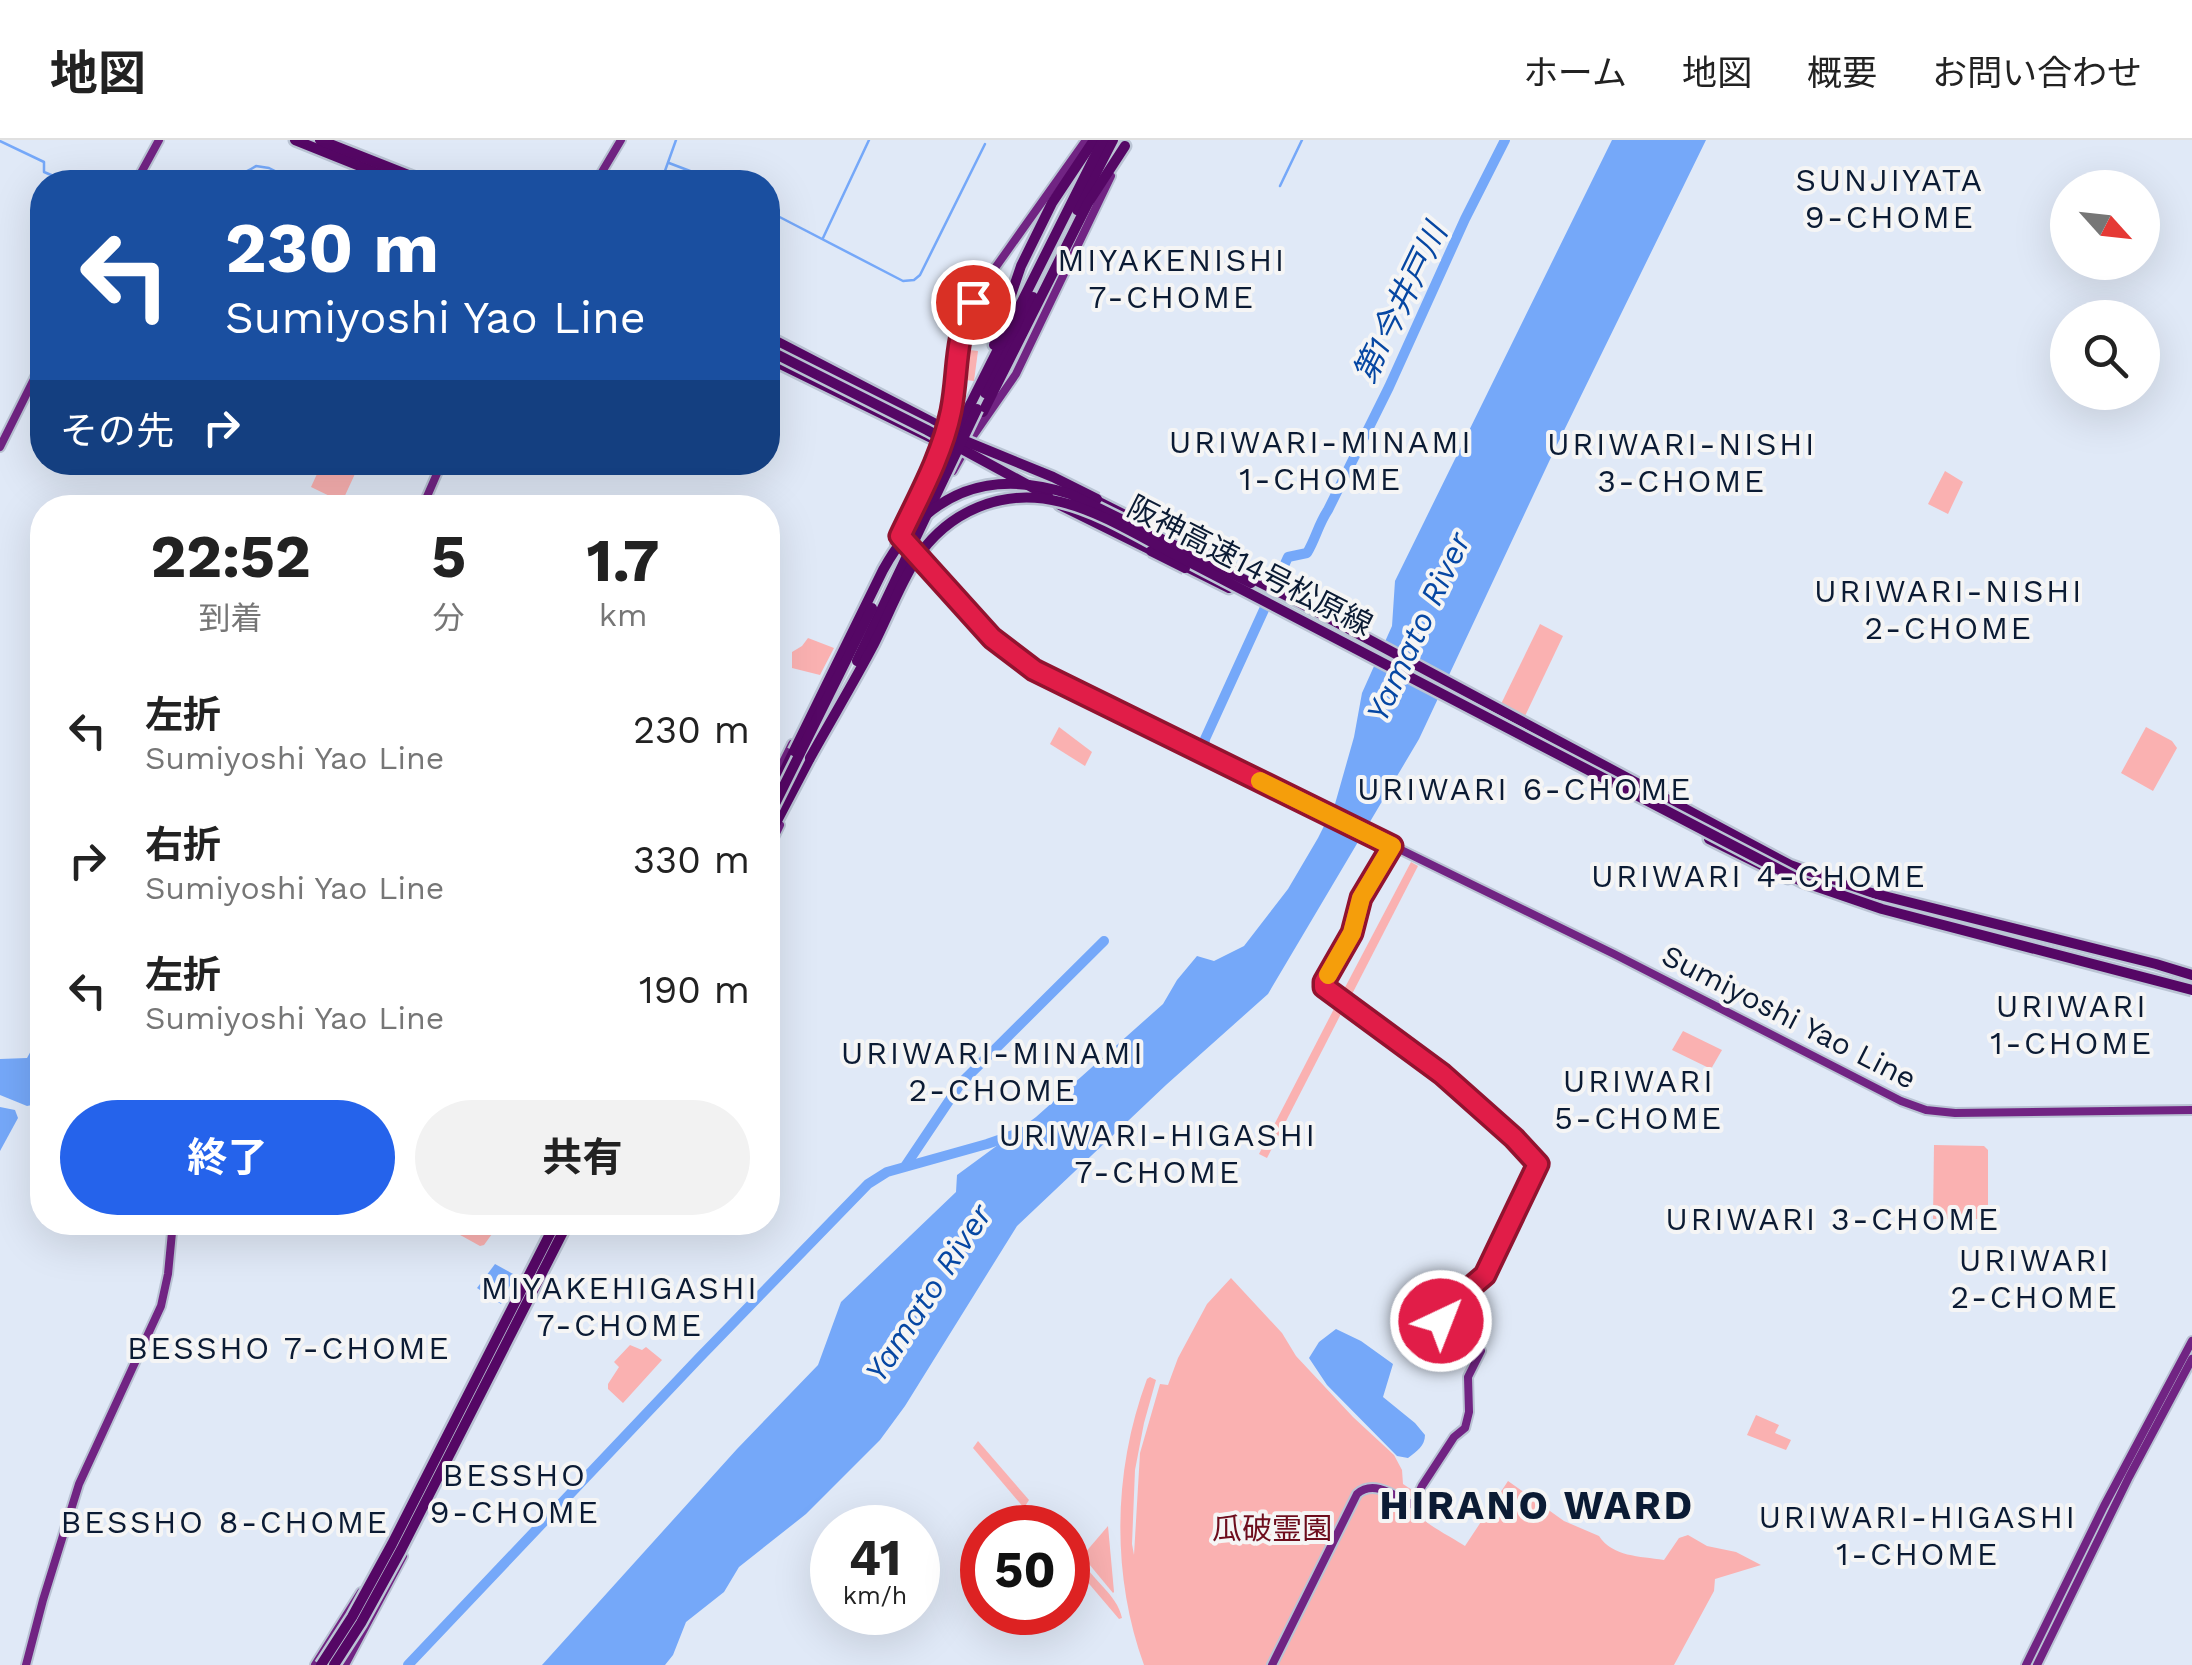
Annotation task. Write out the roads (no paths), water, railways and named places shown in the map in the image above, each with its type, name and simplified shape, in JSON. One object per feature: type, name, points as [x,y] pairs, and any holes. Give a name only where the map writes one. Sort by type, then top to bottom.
[{"type":"highway","points":[[294,140],[370,170]]},
{"type":"highway","points":[[320,140],[396,170]]},
{"type":"highway","points":[[1014,326],[1021,266],[1052,203],[1094,140]]},
{"type":"highway","points":[[810,758],[1103,140]]},
{"type":"highway","points":[[1014,326],[1113,140]]},
{"type":"highway","points":[[780,794],[983,378],[1127,143]]},
{"type":"highway","points":[[780,350],[1188,546],[1790,865],[1831,881],[2156,964],[2192,978]]},
{"type":"highway","points":[[780,350],[929,426],[1076,488],[1251,584]]},
{"type":"highway","points":[[780,350],[1089,518],[1246,599],[1336,638]]},
{"type":"highway","points":[[780,364],[1371,659],[1773,872],[1914,920],[2192,992]]},
{"type":"highway","name":"阪神高速14号松原線","points":[[780,780],[890,557],[906,535],[926,515],[960,494],[1013,482],[1055,490],[1100,507],[1778,863],[1856,894],[2192,978]]},
{"type":"highway","name":"阪神高速14号松原線","points":[[780,815],[924,549],[957,517],[994,501],[1032,498],[1069,504],[1140,537],[1803,882],[1882,909],[2192,992]]},
{"type":"highway","points":[[342,1663],[356,1620],[392,1544],[548,1235]]},
{"type":"highway","points":[[316,1665],[356,1620],[563,1235]]},
{"type":"main road","points":[[143,170],[159,140]]},
{"type":"main road","points":[[603,170],[620,140]]},
{"type":"main road","points":[[780,769],[943,444],[952,410],[956,355],[969,310],[1086,140]]},
{"type":"main road","points":[[780,825],[910,552],[970,439],[1016,374],[1127,143]]},
{"type":"main road","points":[[0,446],[30,387]]},
{"type":"main road","name":"Sumiyoshi Yao Line","points":[[900,536],[910,552],[979,624],[1017,658],[1044,675],[1614,954],[1887,1095],[1926,1110],[1970,1113],[2192,1110]]},
{"type":"main road","points":[[1272,1665],[1357,1494],[1373,1486],[1413,1504],[1454,1437],[1465,1428],[1470,1412],[1468,1378],[1481,1351],[1441,1321],[1440,1314],[1485,1275],[1538,1164],[1482,1108],[1323,984],[1352,933],[1361,898],[1391,846]]},
{"type":"main road","points":[[26,1665],[79,1484],[160,1306],[172,1235]]},
{"type":"main road","points":[[316,1665],[397,1540],[549,1235]]},
{"type":"main road","points":[[342,1663],[368,1624],[563,1235]]},
{"type":"main road","points":[[2026,1665],[2104,1506],[2192,1341]]},
{"type":"main road","points":[[2037,1665],[2192,1359]]},
{"type":"main road","points":[[329,1642],[342,1663]]},
{"type":"main road","points":[[342,1663],[358,1665]]},
{"type":"water","name":"Yamato River","points":[[1612,140],[1706,140],[1419,739],[1268,994],[1017,1226],[880,1440],[815,1505],[810,1505],[806,1514],[739,1567],[724,1592],[686,1622],[665,1665],[542,1665],[818,1365],[841,1302],[956,1192],[957,1175],[1036,1117],[1163,1004],[1197,956],[1214,961],[1244,946],[1288,889],[1335,804],[1362,693],[1392,626],[1395,581]]},
{"type":"water","points":[[30,1053],[27,1106],[0,1095],[0,1059],[27,1058]]},
{"type":"water","points":[[0,1107],[15,1110],[18,1118],[0,1151]]},
{"type":"water","points":[[495,1264],[515,1275],[501,1304],[477,1288]]},
{"type":"water","points":[[1336,1329],[1393,1364],[1383,1397],[1425,1435],[1422,1445],[1408,1458],[1397,1456],[1327,1385],[1309,1358],[1319,1342]]},
{"type":"waterway","points":[[665,170],[676,140]]},
{"type":"waterway","points":[[823,238],[869,140]]},
{"type":"waterway","points":[[1280,186],[1302,140]]},
{"type":"waterway","name":"第1今井戸川","points":[[1204,748],[1288,557],[1307,553],[1505,140]]},
{"type":"waterway","points":[[0,141],[44,162],[44,170]]},
{"type":"waterway","points":[[780,217],[903,281],[914,280],[920,275],[985,144]]},
{"type":"waterway","points":[[669,163],[687,170]]},
{"type":"waterway","points":[[249,170],[256,166],[273,170]]},
{"type":"waterway","name":"第1今井戸川","points":[[906,1165],[961,1083],[1104,941]]},
{"type":"waterway","points":[[408,1665],[868,1184],[887,1172],[1022,1132]]},
{"type":"district","name":"SUNJIYATA 9-CHOME","points":[[1890,198]]},
{"type":"district","name":"MIYAKENISHI 7-CHOME","points":[[1172,278]]},
{"type":"district","name":"URIWARI-MINAMI 1-CHOME","points":[[1321,460]]},
{"type":"district","name":"URIWARI-NISHI 3-CHOME","points":[[1682,462]]},
{"type":"district","name":"URIWARI-NISHI 2-CHOME","points":[[1949,610]]},
{"type":"district","name":"URIWARI 6-CHOME","points":[[1525,789]]},
{"type":"district","name":"URIWARI 4-CHOME","points":[[1759,876]]},
{"type":"district","name":"URIWARI 1-CHOME","points":[[2072,1024]]},
{"type":"district","name":"URIWARI-MINAMI 2-CHOME","points":[[993,1072]]},
{"type":"district","name":"URIWARI 5-CHOME","points":[[1639,1100]]},
{"type":"district","name":"URIWARI-HIGASHI 7-CHOME","points":[[1158,1154]]},
{"type":"district","name":"URIWARI 3-CHOME","points":[[1833,1219]]},
{"type":"district","name":"URIWARI 2-CHOME","points":[[2035,1278]]},
{"type":"district","name":"MIYAKEHIGASHI 7-CHOME","points":[[620,1306]]},
{"type":"district","name":"BESSHO 7-CHOME","points":[[289,1348]]},
{"type":"district","name":"BESSHO 9-CHOME","points":[[515,1494]]},
{"type":"district","name":"HIRANO WARD","points":[[1537,1505]]},
{"type":"district","name":"BESSHO 8-CHOME","points":[[225,1522]]},
{"type":"district","name":"URIWARI-HIGASHI 1-CHOME","points":[[1918,1536]]},
{"type":"park label","name":"瓜破霊園","points":[[1272,1529]]}]
